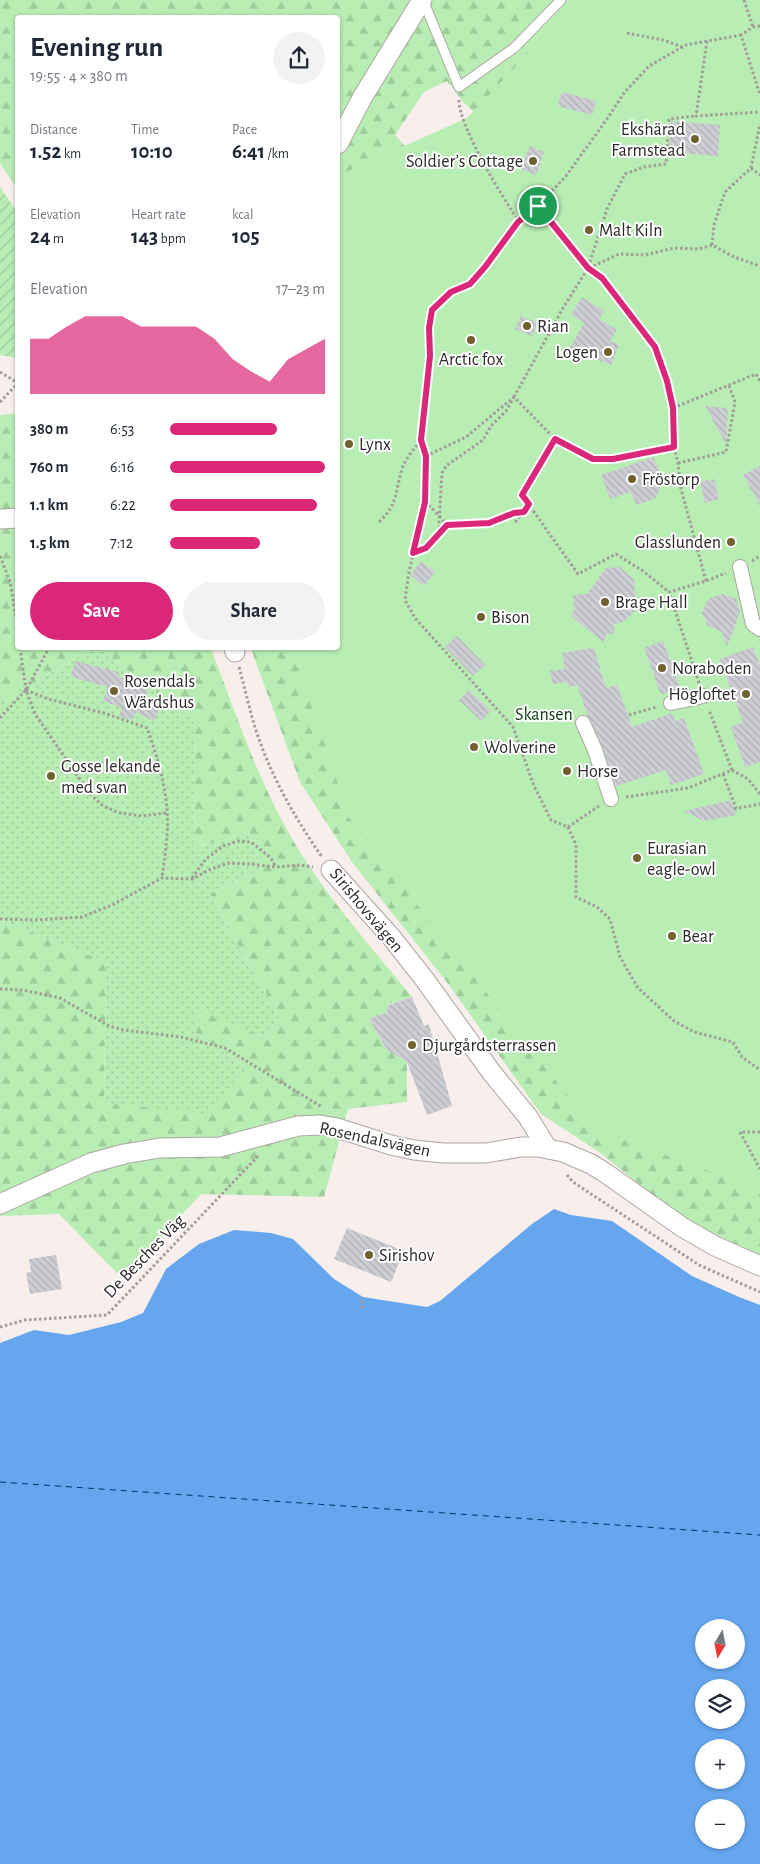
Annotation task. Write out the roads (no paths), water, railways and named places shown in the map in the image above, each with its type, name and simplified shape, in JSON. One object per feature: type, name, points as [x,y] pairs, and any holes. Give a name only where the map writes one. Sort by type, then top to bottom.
[{"type":"street","points":[[340,140],[362,98],[423,0]]},
{"type":"street","points":[[0,519],[15,518]]},
{"type":"street","points":[[740,567],[753,624],[760,630]]},
{"type":"street","points":[[671,703],[703,696]]},
{"type":"street","points":[[583,723],[595,750],[611,800]]},
{"type":"street","name":"Sirishovsvägen","points":[[331,870],[392,938],[425,980],[492,1073],[528,1117],[547,1148]]},
{"type":"street","name":"Rosendalsvägen","points":[[0,1204],[91,1163],[116,1156],[160,1148],[220,1147],[298,1126],[320,1125],[414,1150],[443,1153],[486,1153],[522,1147],[547,1148],[563,1152],[591,1164],[682,1227],[715,1246],[760,1266]]},
{"type":"lane","points":[[423,0],[459,87],[514,48],[561,0]]},
{"type":"water","points":[[554,1209],[571,1215],[612,1221],[692,1276],[760,1305],[760,1864],[0,1864],[0,1343],[34,1330],[69,1335],[121,1322],[143,1313],[166,1269],[199,1244],[234,1230],[271,1233],[293,1239],[334,1279],[363,1297],[427,1307],[440,1301],[532,1224]]},
{"type":"place","name":"Ekshärad Farmstead","points":[[695,139]]},
{"type":"place","name":"Soldier’s Cottage","points":[[533,161]]},
{"type":"place","name":"Malt Kiln","points":[[589,230]]},
{"type":"place","name":"Rian","points":[[527,326]]},
{"type":"place","name":"Arctic fox","points":[[471,340]]},
{"type":"place","name":"Logen","points":[[608,352]]},
{"type":"place","name":"Lynx","points":[[349,444]]},
{"type":"place","name":"Fröstorp","points":[[632,479]]},
{"type":"place","name":"Glasslunden","points":[[731,542]]},
{"type":"place","name":"Brage Hall","points":[[605,602]]},
{"type":"place","name":"Bison","points":[[481,617]]},
{"type":"place","name":"Noraboden","points":[[662,668]]},
{"type":"place","name":"Rosendals Wärdshus","points":[[114,691]]},
{"type":"place","name":"Högloftet","points":[[746,694]]},
{"type":"place","name":"Wolverine","points":[[474,747]]},
{"type":"place","name":"Horse","points":[[567,771]]},
{"type":"place","name":"Gosse lekande med svan","points":[[51,776]]},
{"type":"place","name":"Eurasian eagle-owl","points":[[637,858]]},
{"type":"place","name":"Bear","points":[[672,936]]},
{"type":"place","name":"Djurgårdsterrassen","points":[[412,1045]]},
{"type":"place","name":"Sirishov","points":[[369,1255]]},
{"type":"park label","name":"Skansen","points":[[544,714]]}]
